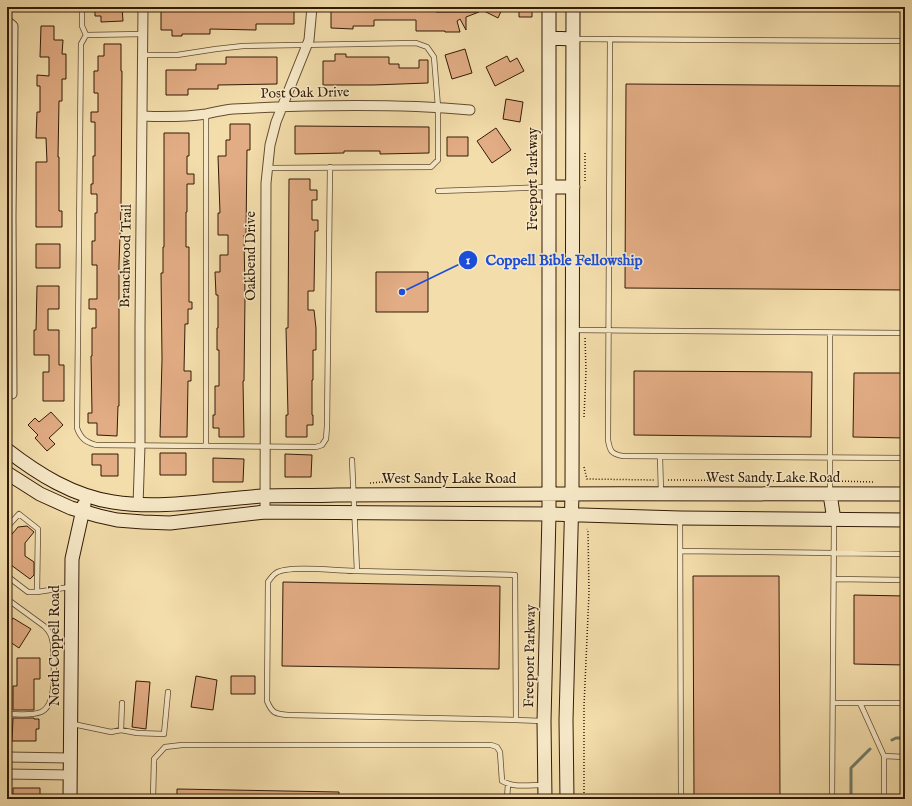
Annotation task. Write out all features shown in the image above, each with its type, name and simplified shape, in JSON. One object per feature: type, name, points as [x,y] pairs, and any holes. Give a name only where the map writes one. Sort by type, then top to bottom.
[{"type":"main road","name":"Freeport Parkway","points":[[545,799],[544,721],[549,514],[549,7]]},
{"type":"main road","points":[[567,799],[566,720],[571,515],[578,330],[573,187],[573,7]]},
{"type":"main road","points":[[549,38],[573,39]]},
{"type":"main road","points":[[549,187],[573,187]]},
{"type":"main road","points":[[549,329],[578,330]]},
{"type":"main road","name":"West Sandy Lake Road","points":[[7,450],[44,477],[63,486],[110,502],[138,506],[265,496],[661,494],[830,488],[905,494]]},
{"type":"main road","points":[[7,474],[40,494],[82,512],[117,520],[170,523],[265,512],[549,514],[680,518],[905,520]]},
{"type":"main road","points":[[830,488],[834,520]]},
{"type":"main road","name":"North Coppell Road","points":[[70,799],[72,559],[87,495]]},
{"type":"main road","points":[[544,721],[566,720]]},
{"type":"street","name":"Branchwood Trail","points":[[138,506],[140,445],[143,7]]},
{"type":"street","name":"Oakbend Drive","points":[[265,512],[265,200],[273,133],[307,45],[312,7]]},
{"type":"street","points":[[10,23],[9,216],[12,394]]},
{"type":"street","name":"Post Oak Drive","points":[[142,116],[166,117],[206,114],[223,110],[282,107],[438,107],[470,110]]},
{"type":"street","points":[[7,757],[70,758]]},
{"type":"street","points":[[7,774],[70,775]]},
{"type":"lane","points":[[82,7],[82,26],[86,35]]},
{"type":"lane","points":[[86,35],[143,34]]},
{"type":"lane","points":[[86,35],[81,44],[77,428],[80,437],[86,442],[96,445],[316,447],[322,445],[326,439],[330,167]]},
{"type":"lane","points":[[573,39],[905,41]]},
{"type":"lane","points":[[610,39],[608,330],[608,440],[610,450],[615,455],[623,456],[905,458]]},
{"type":"lane","points":[[143,55],[177,55],[216,48],[243,46],[416,43],[427,47],[434,57],[438,107],[438,160],[431,167],[268,168]]},
{"type":"lane","points":[[206,114],[206,446]]},
{"type":"lane","points":[[438,192],[549,187]]},
{"type":"lane","points":[[578,330],[905,333]]},
{"type":"lane","points":[[830,333],[830,488]]},
{"type":"lane","points":[[660,457],[661,494]]},
{"type":"lane","points":[[352,460],[357,571]]},
{"type":"lane","points":[[7,527],[19,514],[38,529],[37,592]]},
{"type":"lane","points":[[680,518],[681,799]]},
{"type":"lane","points":[[832,799],[834,520]]},
{"type":"lane","points":[[680,551],[905,554]]},
{"type":"lane","points":[[516,720],[515,575],[291,569],[277,572],[268,582],[267,701],[271,710],[278,714],[544,721]]},
{"type":"lane","points":[[7,576],[28,592],[37,592],[72,586]]},
{"type":"lane","points":[[834,579],[905,580]]},
{"type":"lane","points":[[7,599],[44,626],[49,631],[54,644],[53,689],[49,705],[42,712],[33,714],[7,714]]},
{"type":"lane","points":[[71,723],[111,732],[121,730],[137,733],[164,734],[168,692]]},
{"type":"lane","points":[[121,730],[122,703]]},
{"type":"lane","points":[[860,703],[884,756],[884,799]]},
{"type":"lane","points":[[833,704],[905,703]]},
{"type":"lane","points":[[153,799],[154,759],[165,747],[182,745],[491,745],[497,746],[500,752],[502,781],[508,784],[545,785]]},
{"type":"lane","points":[[884,756],[905,757]]},
{"type":"lane","points":[[507,799],[508,784]]},
{"type":"path","points":[[578,330],[586,372],[584,420]]},
{"type":"path","points":[[584,466],[587,479],[660,480],[830,488],[875,482]]},
{"type":"path","points":[[584,799],[584,706],[589,593],[587,529]]},
{"type":"building","points":[[95,7],[122,7],[123,21],[101,22],[101,16],[95,16]]},
{"type":"building","points":[[189,7],[294,7],[294,24],[256,24],[256,30],[210,29],[210,34],[182,34],[182,36],[172,36],[172,30],[161,30],[161,9],[189,9]]},
{"type":"building","points":[[331,7],[436,7],[436,12],[479,12],[466,17],[466,30],[460,19],[457,21],[460,32],[416,31],[416,20],[374,20],[374,26],[353,26],[353,29],[331,28]]},
{"type":"building","points":[[476,7],[503,7],[498,18]]},
{"type":"building","points":[[519,7],[532,7],[532,17],[519,17]]},
{"type":"building","points":[[41,26],[54,26],[54,40],[63,40],[62,54],[66,54],[66,79],[62,79],[62,101],[59,101],[59,211],[62,211],[62,227],[36,227],[36,162],[47,162],[46,138],[36,138],[37,112],[40,112],[40,86],[37,86],[37,75],[49,76],[49,57],[40,57]]},
{"type":"building","points":[[104,44],[121,44],[122,71],[119,265],[119,406],[117,436],[97,435],[97,423],[88,423],[88,413],[92,413],[92,328],[96,328],[96,309],[89,309],[89,299],[97,299],[97,265],[92,265],[92,241],[95,241],[97,194],[91,194],[91,184],[93,184],[93,156],[95,156],[95,122],[91,122],[91,112],[98,112],[98,93],[94,93],[94,71],[98,71],[98,56],[104,56]]},
{"type":"building","points":[[465,49],[472,73],[452,79],[445,55]]},
{"type":"building","points":[[335,54],[346,54],[346,57],[389,57],[389,64],[399,64],[399,68],[419,68],[419,60],[428,60],[428,83],[323,85],[323,61],[335,61]]},
{"type":"building","points":[[507,56],[510,62],[517,58],[524,71],[495,86],[486,67]]},
{"type":"building","points":[[226,57],[277,57],[277,84],[218,85],[218,89],[188,89],[188,95],[166,95],[166,70],[196,70],[196,64],[226,64]]},
{"type":"building","points":[[626,84],[905,86],[905,290],[625,288]]},
{"type":"building","points":[[506,99],[523,102],[520,122],[503,119]]},
{"type":"building","points":[[230,124],[250,124],[250,150],[247,150],[246,235],[244,235],[244,437],[219,437],[219,428],[213,428],[213,415],[215,415],[215,386],[219,386],[219,350],[217,350],[218,295],[216,295],[215,272],[220,272],[220,255],[228,255],[228,235],[218,235],[218,213],[220,213],[218,156],[226,156],[226,140],[230,140]]},
{"type":"building","points":[[295,126],[429,127],[429,153],[380,154],[380,151],[344,151],[344,153],[295,154]]},
{"type":"building","points":[[496,128],[511,150],[492,163],[477,141]]},
{"type":"building","points":[[164,133],[189,133],[187,174],[194,174],[194,184],[187,184],[186,212],[186,247],[189,247],[189,302],[192,302],[192,309],[188,309],[188,324],[185,324],[184,371],[191,371],[191,381],[188,381],[187,437],[160,437],[162,359],[161,273],[163,273],[164,247]]},
{"type":"building","points":[[447,137],[468,137],[468,156],[447,156]]},
{"type":"building","points":[[289,179],[310,179],[310,190],[317,190],[317,200],[312,200],[312,220],[318,220],[318,231],[315,231],[314,291],[308,291],[308,310],[314,310],[316,328],[316,350],[313,350],[312,380],[313,425],[307,425],[307,437],[286,437],[286,415],[288,415],[286,328],[288,328]]},
{"type":"building","points":[[36,244],[60,244],[60,268],[36,268]]},
{"type":"building","points":[[376,272],[428,272],[428,312],[376,312]]},
{"type":"building","points":[[37,286],[59,286],[59,309],[48,309],[48,330],[59,330],[59,365],[64,365],[64,401],[43,401],[43,372],[49,372],[49,355],[34,355]]},
{"type":"building","points":[[634,371],[812,372],[811,437],[634,435]]},
{"type":"building","points":[[854,373],[905,373],[905,438],[853,437]]},
{"type":"building","points":[[51,412],[63,425],[49,438],[55,444],[47,451],[35,438],[38,435],[28,425],[35,418],[39,422]]},
{"type":"building","points":[[160,453],[186,453],[186,475],[160,475]]},
{"type":"building","points":[[92,454],[118,454],[118,476],[101,476],[101,465],[92,465]]},
{"type":"building","points":[[285,454],[312,455],[311,477],[285,477]]},
{"type":"building","points":[[213,458],[244,459],[243,482],[213,482]]},
{"type":"building","points":[[27,526],[34,532],[25,543],[25,556],[34,562],[34,575],[30,579],[7,562],[7,540],[18,527]]},
{"type":"building","points":[[693,576],[779,576],[780,799],[694,799]]},
{"type":"building","points":[[283,582],[500,586],[499,669],[282,666]]},
{"type":"building","points":[[854,595],[905,596],[905,665],[854,664]]},
{"type":"building","points":[[13,618],[31,629],[19,648],[7,640],[7,627]]},
{"type":"building","points":[[17,658],[40,658],[40,679],[34,679],[34,710],[13,710],[13,686],[17,686]]},
{"type":"building","points":[[196,676],[217,680],[213,710],[191,707]]},
{"type":"building","points":[[231,676],[255,676],[255,694],[231,694]]},
{"type":"building","points":[[136,681],[150,682],[146,729],[132,727]]},
{"type":"building","points":[[13,718],[39,719],[39,729],[36,729],[36,741],[12,741]]},
{"type":"building","points":[[13,788],[40,788],[40,799],[13,799]]},
{"type":"building","points":[[177,789],[339,792],[339,799],[177,799]]},
{"type":"waterway","points":[[892,740],[896,738],[905,738]]},
{"type":"waterway","points":[[851,799],[851,768],[870,749]]},
{"type":"place","name":"Coppell Bible Fellowship","points":[[402,292]]}]
